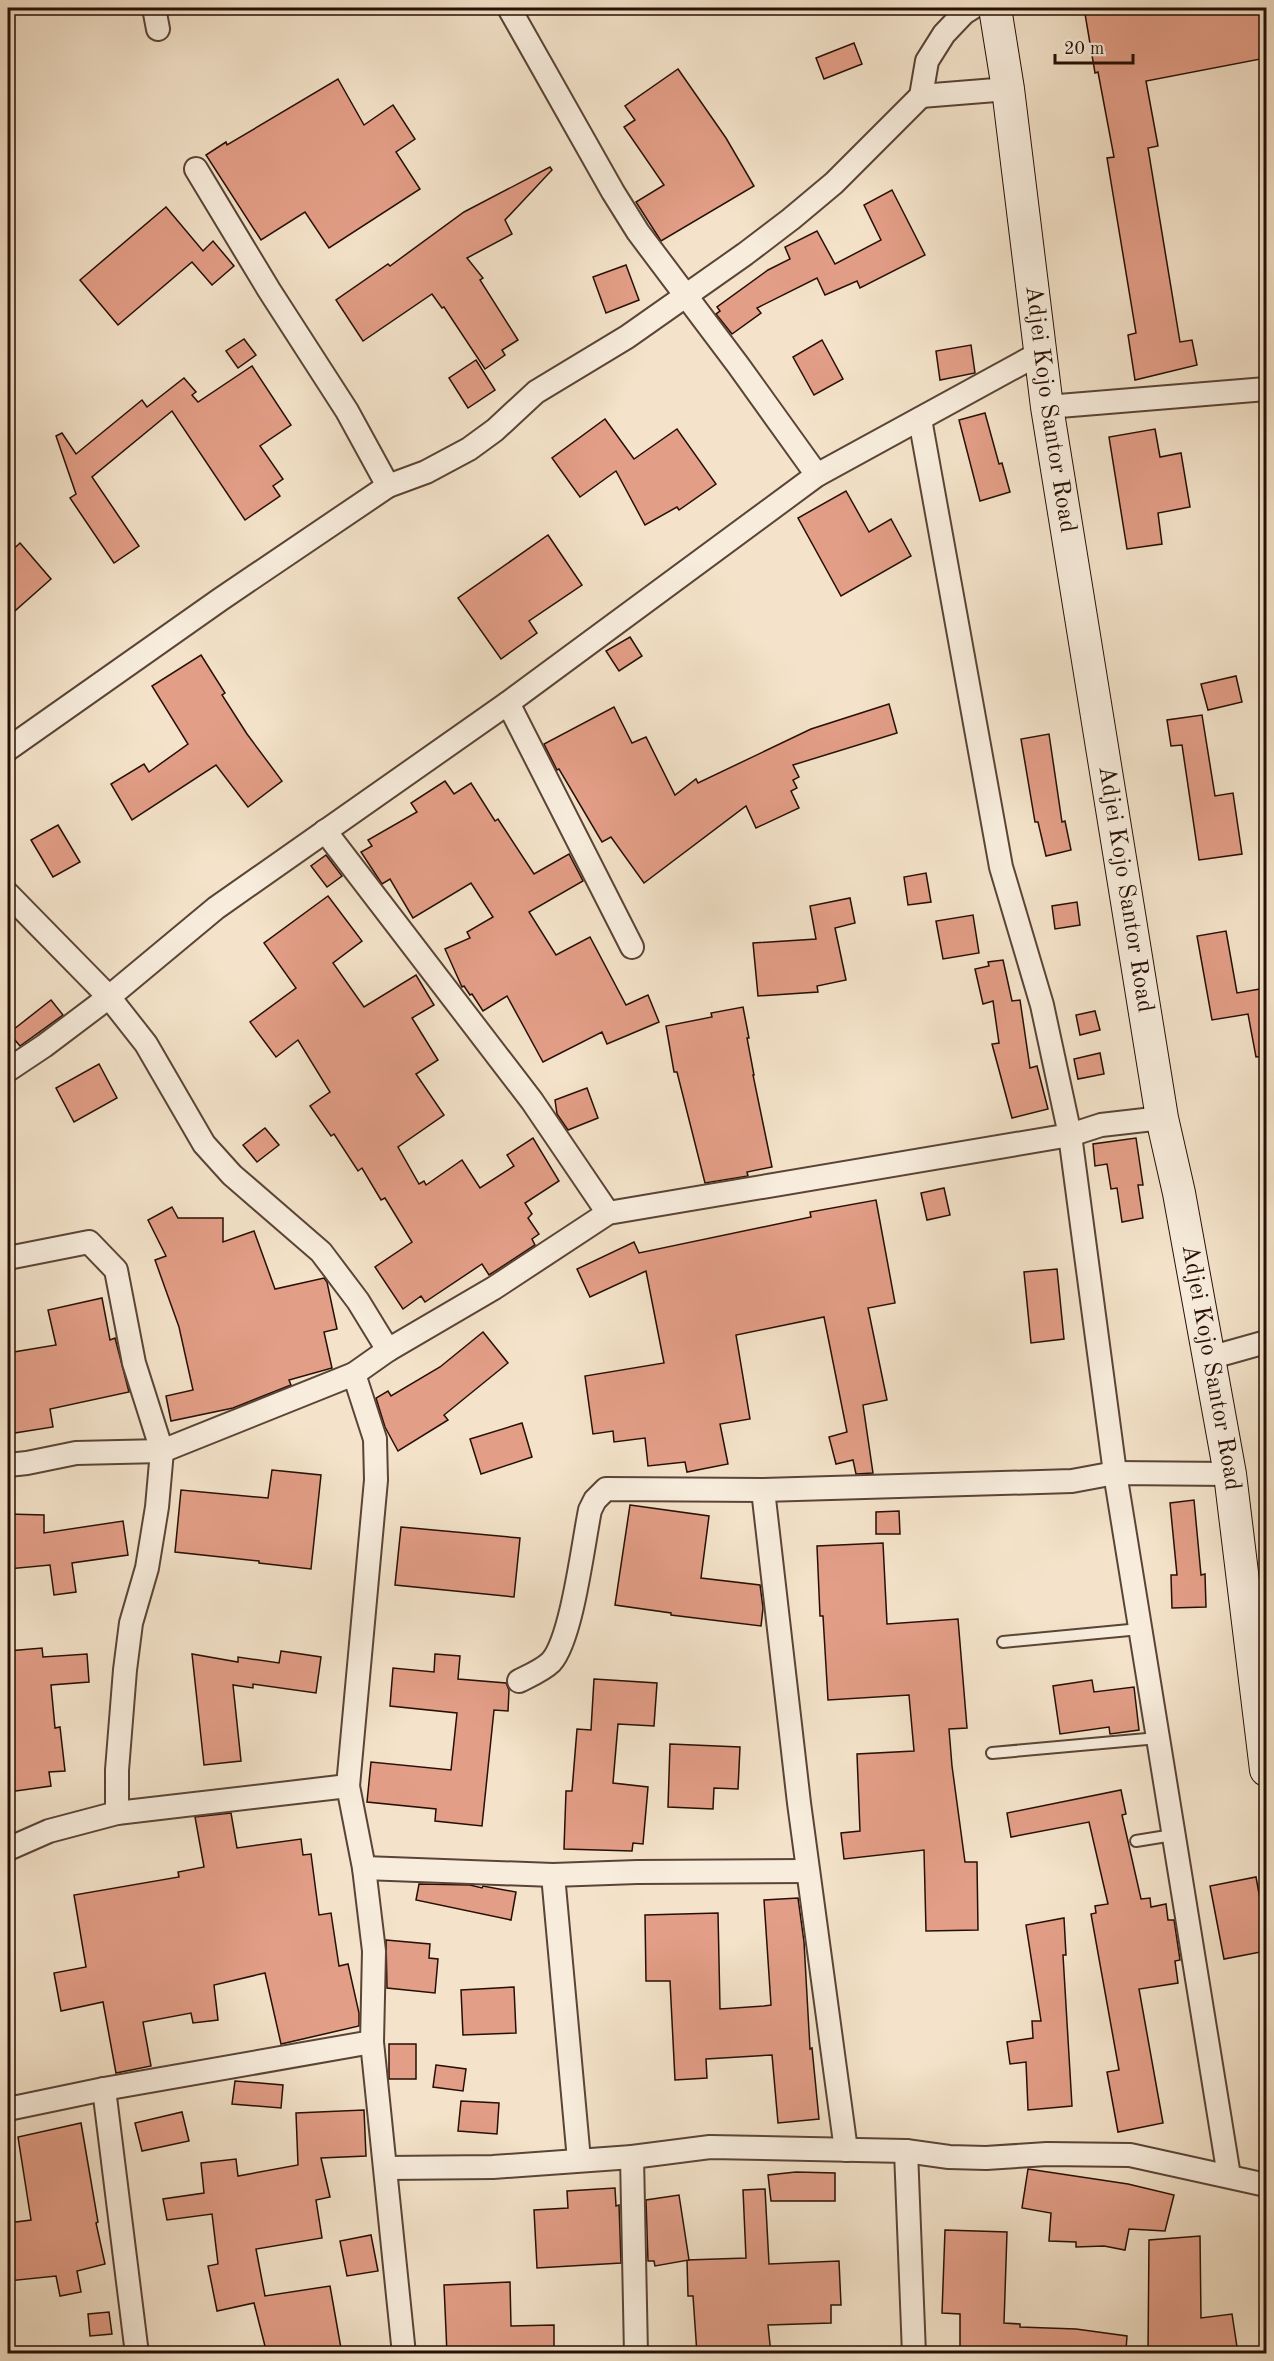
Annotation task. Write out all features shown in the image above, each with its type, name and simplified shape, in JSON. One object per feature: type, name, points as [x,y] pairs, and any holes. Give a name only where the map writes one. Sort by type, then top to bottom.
[{"type":"street","points":[[509,8],[638,232],[738,364],[817,475]]},
{"type":"street","points":[[8,749],[221,599],[388,486],[426,472],[468,449],[495,430],[536,392],[627,337],[754,248],[834,183],[921,96],[927,61],[944,34],[972,8]]},
{"type":"street","name":"Adjei Kojo Santor Road","points":[[995,8],[1008,89],[1047,407],[1162,1118],[1179,1193],[1230,1474],[1266,1770]]},
{"type":"street","points":[[921,96],[1008,89]]},
{"type":"street","points":[[196,169],[269,290],[347,411],[388,486]]},
{"type":"street","points":[[8,1070],[109,997],[216,908],[508,703],[817,475],[1041,353]]},
{"type":"street","points":[[1047,407],[1266,389]]},
{"type":"street","points":[[920,419],[1001,867],[1042,1005],[1070,1135],[1115,1473],[1229,2176]]},
{"type":"street","points":[[508,703],[632,947]]},
{"type":"street","points":[[325,831],[532,1101],[608,1213]]},
{"type":"street","points":[[8,894],[109,997],[146,1044],[204,1144],[232,1175],[321,1252],[358,1301],[388,1350]]},
{"type":"street","points":[[8,1465],[76,1453],[162,1450],[354,1374],[388,1350],[494,1288],[608,1213],[1070,1135],[1101,1125],[1162,1118]]},
{"type":"street","points":[[8,1258],[89,1242],[116,1270],[134,1363],[162,1450],[156,1517],[147,1568],[132,1623],[125,1670],[117,1770],[117,1813]]},
{"type":"street","points":[[1209,1358],[1266,1342]]},
{"type":"street","points":[[354,1374],[375,1439],[376,1480],[348,1786],[364,1868],[374,1951],[372,2042],[404,2354]]},
{"type":"street","points":[[519,1681],[551,1662],[559,1648],[571,1613],[590,1510],[595,1500],[606,1489],[763,1490],[1072,1481],[1115,1473],[1230,1474]]},
{"type":"street","points":[[763,1490],[807,1872],[846,2150]]},
{"type":"street","points":[[8,1849],[49,1831],[117,1813],[348,1786]]},
{"type":"street","points":[[364,1868],[553,1875],[637,1872],[807,1872]]},
{"type":"street","points":[[553,1875],[579,2160]]},
{"type":"street","points":[[8,2109],[104,2089],[372,2042]]},
{"type":"street","points":[[104,2089],[137,2354]]},
{"type":"street","points":[[386,2168],[494,2167],[632,2157],[710,2147],[906,2151],[949,2157],[986,2158],[1047,2154],[1130,2155],[1171,2166],[1266,2185]]},
{"type":"street","points":[[906,2151],[914,2354]]},
{"type":"street","points":[[632,2157],[636,2354]]},
{"type":"lane","points":[[1003,1642],[1140,1629]]},
{"type":"lane","points":[[992,1753],[1158,1738]]},
{"type":"lane","points":[[1136,1841],[1173,1835]]},
{"type":"building","points":[[1084,8],[1266,8],[1266,58],[1146,81],[1158,146],[1148,148],[1180,342],[1192,340],[1197,365],[1135,380],[1128,335],[1136,333],[1107,158],[1114,157],[1098,72],[1095,73]]},
{"type":"building","points":[[854,43],[862,64],[824,79],[816,58]]},
{"type":"building","points":[[678,69],[726,138],[754,186],[661,241],[636,202],[664,185],[624,127],[635,120],[625,106]]},
{"type":"building","points":[[338,79],[364,125],[393,105],[415,139],[396,152],[420,189],[329,248],[305,212],[261,240],[206,155],[226,142],[227,145]]},
{"type":"building","points":[[550,167],[552,170],[505,220],[512,234],[467,258],[483,278],[480,280],[518,340],[502,350],[505,355],[485,369],[444,307],[442,308],[432,294],[363,341],[336,300],[388,264],[390,266],[464,212]]},
{"type":"building","points":[[892,190],[925,255],[860,288],[857,281],[825,295],[817,278],[757,308],[761,313],[732,334],[716,314],[720,311],[717,307],[768,270],[790,259],[785,247],[817,231],[835,264],[881,240],[864,205]]},
{"type":"building","points":[[166,207],[203,251],[213,241],[234,266],[212,285],[192,262],[118,325],[80,280]]},
{"type":"building","points":[[626,265],[639,300],[606,313],[593,277]]},
{"type":"building","points":[[244,339],[256,355],[238,368],[226,351]]},
{"type":"building","points":[[822,340],[843,379],[814,395],[793,357]]},
{"type":"building","points":[[971,345],[975,373],[940,380],[936,351]]},
{"type":"building","points":[[476,360],[495,390],[468,408],[449,378]]},
{"type":"building","points":[[252,366],[291,425],[260,446],[283,479],[273,486],[280,496],[245,520],[172,411],[92,477],[139,546],[114,563],[70,498],[76,494],[56,436],[62,433],[76,454],[142,400],[147,407],[184,378],[196,392],[192,395],[198,402]]},
{"type":"building","points":[[985,413],[999,464],[1002,463],[1010,492],[980,501],[959,420]]},
{"type":"building","points":[[605,419],[634,459],[677,429],[716,484],[679,510],[677,507],[645,525],[616,471],[580,497],[552,458]]},
{"type":"building","points":[[1155,429],[1160,457],[1181,453],[1190,507],[1158,513],[1162,544],[1127,549],[1109,437]]},
{"type":"building","points":[[846,491],[869,532],[891,519],[911,556],[841,596],[798,518]]},
{"type":"building","points":[[548,535],[582,585],[529,621],[537,633],[501,659],[458,598]]},
{"type":"building","points":[[20,543],[51,579],[8,617],[8,554]]},
{"type":"building","points":[[630,637],[642,656],[619,671],[606,651]]},
{"type":"building","points":[[201,655],[225,693],[222,695],[247,734],[282,781],[248,807],[216,765],[132,820],[111,784],[144,764],[149,772],[188,744],[152,686]]},
{"type":"building","points":[[1236,676],[1242,702],[1208,710],[1201,684]]},
{"type":"building","points":[[889,704],[897,733],[793,765],[799,777],[793,780],[797,788],[791,791],[799,808],[756,828],[746,806],[644,883],[611,837],[602,842],[559,769],[557,770],[544,744],[614,707],[632,743],[646,737],[675,795],[696,779],[698,783],[811,729]]},
{"type":"building","points":[[1202,715],[1215,796],[1233,793],[1242,854],[1199,860],[1182,745],[1171,746],[1167,720]]},
{"type":"building","points":[[1049,734],[1062,822],[1065,821],[1071,850],[1046,856],[1038,822],[1035,822],[1021,739]]},
{"type":"building","points":[[445,781],[454,794],[471,783],[495,821],[498,819],[534,874],[569,854],[583,881],[529,912],[556,955],[590,937],[626,1005],[648,995],[659,1022],[607,1044],[602,1032],[543,1062],[507,996],[483,1011],[472,994],[470,995],[464,986],[462,987],[445,949],[470,938],[467,932],[493,917],[471,883],[413,918],[390,879],[382,884],[361,852],[372,846],[368,840],[417,812],[411,803]]},
{"type":"building","points":[[58,825],[80,862],[53,877],[31,840]]},
{"type":"building","points":[[326,855],[342,876],[327,887],[311,866]]},
{"type":"building","points":[[926,873],[931,902],[908,905],[904,877]]},
{"type":"building","points":[[328,896],[362,941],[333,963],[364,1007],[416,975],[434,1005],[412,1018],[438,1060],[416,1074],[444,1115],[398,1147],[419,1184],[424,1181],[426,1185],[462,1160],[480,1188],[514,1166],[507,1155],[533,1138],[559,1181],[525,1203],[532,1214],[528,1218],[539,1234],[532,1239],[535,1245],[489,1275],[482,1264],[425,1302],[421,1296],[403,1309],[375,1267],[412,1242],[385,1198],[381,1200],[362,1168],[358,1171],[334,1134],[331,1136],[310,1106],[330,1092],[298,1040],[276,1057],[250,1022],[296,988],[264,943]]},
{"type":"building","points":[[850,898],[855,923],[835,928],[846,980],[817,986],[818,992],[758,996],[753,943],[816,939],[810,906]]},
{"type":"building","points":[[1077,902],[1080,925],[1055,929],[1052,906]]},
{"type":"building","points":[[973,915],[979,953],[943,959],[936,921]]},
{"type":"building","points":[[1226,931],[1237,993],[1266,988],[1266,1056],[1256,1057],[1248,1014],[1212,1020],[1197,936]]},
{"type":"building","points":[[1003,960],[1012,1001],[1020,1000],[1030,1068],[1037,1066],[1048,1109],[1012,1118],[992,1044],[999,1043],[993,1001],[983,1004],[975,969],[989,966],[988,962]]},
{"type":"building","points":[[51,1000],[63,1015],[20,1046],[9,1033]]},
{"type":"building","points":[[743,1007],[753,1075],[772,1167],[747,1172],[748,1176],[705,1183],[677,1072],[674,1072],[666,1026],[712,1017],[711,1013]]},
{"type":"building","points":[[1095,1011],[1100,1030],[1080,1035],[1076,1015]]},
{"type":"building","points":[[1100,1053],[1104,1074],[1078,1079],[1074,1059]]},
{"type":"building","points":[[99,1064],[117,1098],[74,1122],[56,1088]]},
{"type":"building","points":[[587,1088],[598,1118],[568,1130],[557,1114],[555,1100]]},
{"type":"building","points":[[265,1128],[279,1145],[257,1162],[243,1145]]},
{"type":"building","points":[[1136,1138],[1143,1185],[1138,1185],[1143,1218],[1122,1222],[1117,1188],[1111,1189],[1107,1164],[1095,1166],[1093,1144]]},
{"type":"building","points":[[944,1188],[950,1215],[927,1220],[921,1193]]},
{"type":"building","points":[[876,1200],[895,1303],[868,1308],[887,1400],[863,1405],[873,1473],[856,1474],[853,1460],[836,1464],[829,1437],[847,1432],[824,1317],[736,1335],[750,1419],[720,1424],[728,1464],[687,1472],[685,1462],[648,1466],[645,1438],[614,1442],[613,1431],[593,1434],[585,1376],[664,1363],[646,1271],[590,1297],[577,1269],[634,1242],[639,1253],[811,1217],[810,1212]]},
{"type":"building","points":[[172,1207],[178,1218],[223,1218],[223,1242],[254,1231],[275,1289],[324,1278],[327,1282],[337,1329],[324,1332],[332,1368],[289,1380],[291,1385],[233,1408],[171,1421],[166,1396],[193,1390],[179,1327],[155,1260],[166,1256],[148,1220]]},
{"type":"building","points":[[1057,1269],[1064,1339],[1031,1343],[1024,1272]]},
{"type":"building","points":[[102,1298],[110,1340],[115,1338],[129,1392],[50,1409],[53,1427],[8,1434],[8,1353],[56,1345],[48,1310]]},
{"type":"building","points":[[483,1332],[508,1363],[444,1415],[448,1420],[398,1451],[385,1427],[376,1398],[388,1391],[391,1396],[440,1367]]},
{"type":"building","points":[[522,1423],[532,1457],[481,1474],[470,1439]]},
{"type":"building","points":[[272,1470],[321,1475],[311,1569],[175,1552],[181,1490],[268,1498]]},
{"type":"building","points":[[1194,1500],[1201,1575],[1205,1574],[1206,1607],[1172,1608],[1171,1575],[1177,1575],[1170,1503]]},
{"type":"building","points":[[630,1505],[709,1516],[701,1578],[760,1585],[763,1608],[761,1626],[671,1615],[671,1613],[615,1605]]},
{"type":"building","points":[[899,1511],[900,1534],[876,1534],[876,1512]]},
{"type":"building","points":[[8,1514],[44,1515],[44,1533],[123,1521],[128,1555],[72,1563],[76,1592],[54,1595],[50,1565],[8,1569]]},
{"type":"building","points":[[401,1527],[520,1538],[514,1597],[395,1585]]},
{"type":"building","points":[[883,1543],[887,1624],[958,1619],[967,1728],[949,1729],[965,1862],[977,1862],[978,1930],[926,1931],[924,1850],[844,1859],[841,1833],[860,1831],[857,1754],[914,1751],[909,1695],[828,1700],[823,1616],[820,1616],[817,1546]]},
{"type":"building","points":[[42,1648],[43,1657],[87,1654],[89,1682],[51,1685],[55,1728],[60,1727],[65,1771],[49,1772],[51,1786],[9,1792],[8,1651]]},
{"type":"building","points":[[281,1651],[321,1657],[316,1693],[253,1684],[253,1688],[233,1685],[241,1761],[204,1765],[192,1654],[238,1662],[238,1657],[279,1663]]},
{"type":"building","points":[[435,1654],[460,1656],[458,1679],[506,1683],[509,1690],[508,1711],[494,1710],[482,1826],[435,1821],[436,1809],[367,1802],[371,1762],[451,1770],[457,1713],[390,1706],[393,1668],[434,1672]]},
{"type":"building","points":[[594,1679],[657,1683],[654,1726],[618,1724],[613,1783],[648,1787],[643,1844],[633,1843],[632,1851],[564,1849],[566,1791],[572,1791],[577,1729],[591,1730]]},
{"type":"building","points":[[1092,1680],[1094,1692],[1134,1687],[1139,1730],[1110,1734],[1109,1727],[1060,1734],[1053,1686]]},
{"type":"building","points":[[670,1744],[740,1747],[738,1789],[714,1788],[713,1809],[668,1807]]},
{"type":"building","points":[[1121,1790],[1126,1814],[1122,1815],[1141,1899],[1150,1898],[1151,1907],[1166,1904],[1168,1920],[1174,1920],[1180,1960],[1175,1961],[1178,1983],[1139,1989],[1163,2123],[1118,2132],[1107,2072],[1119,2070],[1091,1914],[1096,1913],[1095,1906],[1108,1904],[1089,1822],[1011,1837],[1007,1813]]},
{"type":"building","points":[[231,1813],[237,1848],[301,1839],[303,1855],[311,1854],[319,1915],[331,1913],[339,1966],[348,1964],[359,2013],[359,2026],[281,2044],[265,1973],[214,1985],[218,2020],[193,2023],[191,2013],[143,2022],[151,2066],[116,2073],[103,2002],[61,2011],[54,1973],[86,1967],[74,1895],[179,1877],[178,1872],[204,1867],[195,1817]]},
{"type":"building","points":[[1256,1877],[1266,1932],[1266,1951],[1224,1959],[1210,1886]]},
{"type":"building","points":[[419,1884],[470,1885],[482,1888],[483,1886],[516,1892],[511,1920],[416,1900]]},
{"type":"building","points":[[798,1898],[804,1942],[810,2049],[812,2048],[819,2119],[778,2123],[772,2055],[706,2059],[707,2078],[675,2080],[670,1981],[646,1981],[645,1915],[718,1913],[720,2009],[764,2006],[771,2005],[764,1900]]},
{"type":"building","points":[[1064,1918],[1066,1955],[1063,1955],[1072,2106],[1028,2110],[1026,2062],[1010,2064],[1007,2042],[1033,2038],[1032,2021],[1041,2021],[1026,1925]]},
{"type":"building","points":[[386,1940],[430,1944],[429,1958],[438,1959],[435,1993],[387,1988]]},
{"type":"building","points":[[514,1987],[516,2033],[463,2035],[461,1990]]},
{"type":"building","points":[[389,2044],[416,2044],[416,2079],[389,2079]]},
{"type":"building","points":[[436,2065],[466,2069],[463,2091],[433,2087]]},
{"type":"building","points":[[235,2081],[283,2085],[281,2108],[232,2104]]},
{"type":"building","points":[[461,2101],[499,2103],[497,2134],[458,2131]]},
{"type":"building","points":[[364,2110],[366,2156],[321,2158],[330,2197],[316,2200],[322,2238],[256,2249],[265,2296],[330,2286],[342,2354],[267,2354],[254,2303],[217,2311],[208,2266],[218,2264],[212,2214],[167,2220],[163,2199],[204,2193],[201,2163],[236,2159],[238,2176],[298,2165],[296,2113]]},
{"type":"building","points":[[182,2112],[189,2141],[142,2151],[135,2123]]},
{"type":"building","points":[[81,2123],[98,2222],[96,2223],[105,2264],[77,2271],[81,2292],[60,2296],[56,2276],[8,2281],[8,2223],[31,2220],[18,2137]]},
{"type":"building","points":[[1028,2169],[1128,2184],[1174,2195],[1165,2231],[1129,2229],[1125,2250],[1104,2246],[1076,2247],[1076,2242],[1049,2241],[1051,2213],[1022,2208]]},
{"type":"building","points":[[796,2172],[835,2173],[835,2201],[771,2201],[768,2175]]},
{"type":"building","points":[[615,2188],[616,2206],[619,2205],[621,2263],[537,2268],[534,2210],[568,2208],[567,2191]]},
{"type":"building","points":[[765,2189],[769,2264],[839,2261],[841,2305],[831,2305],[831,2323],[768,2325],[771,2354],[697,2354],[693,2296],[688,2296],[687,2260],[746,2258],[743,2190]]},
{"type":"building","points":[[679,2195],[689,2260],[655,2266],[654,2261],[648,2261],[646,2200]]},
{"type":"building","points":[[945,2230],[1007,2232],[1004,2323],[1020,2324],[1020,2327],[1076,2329],[1127,2336],[1126,2350],[1111,2350],[1110,2354],[1090,2354],[1091,2349],[1020,2348],[1020,2354],[960,2354],[960,2314],[942,2313]]},
{"type":"building","points":[[371,2235],[378,2271],[347,2276],[340,2241]]},
{"type":"building","points":[[1200,2236],[1201,2318],[1232,2314],[1237,2347],[1210,2352],[1210,2354],[1148,2354],[1149,2240]]},
{"type":"building","points":[[510,2282],[511,2326],[554,2325],[554,2354],[447,2354],[444,2285]]},
{"type":"building","points":[[109,2312],[112,2334],[90,2336],[88,2314]]}]
